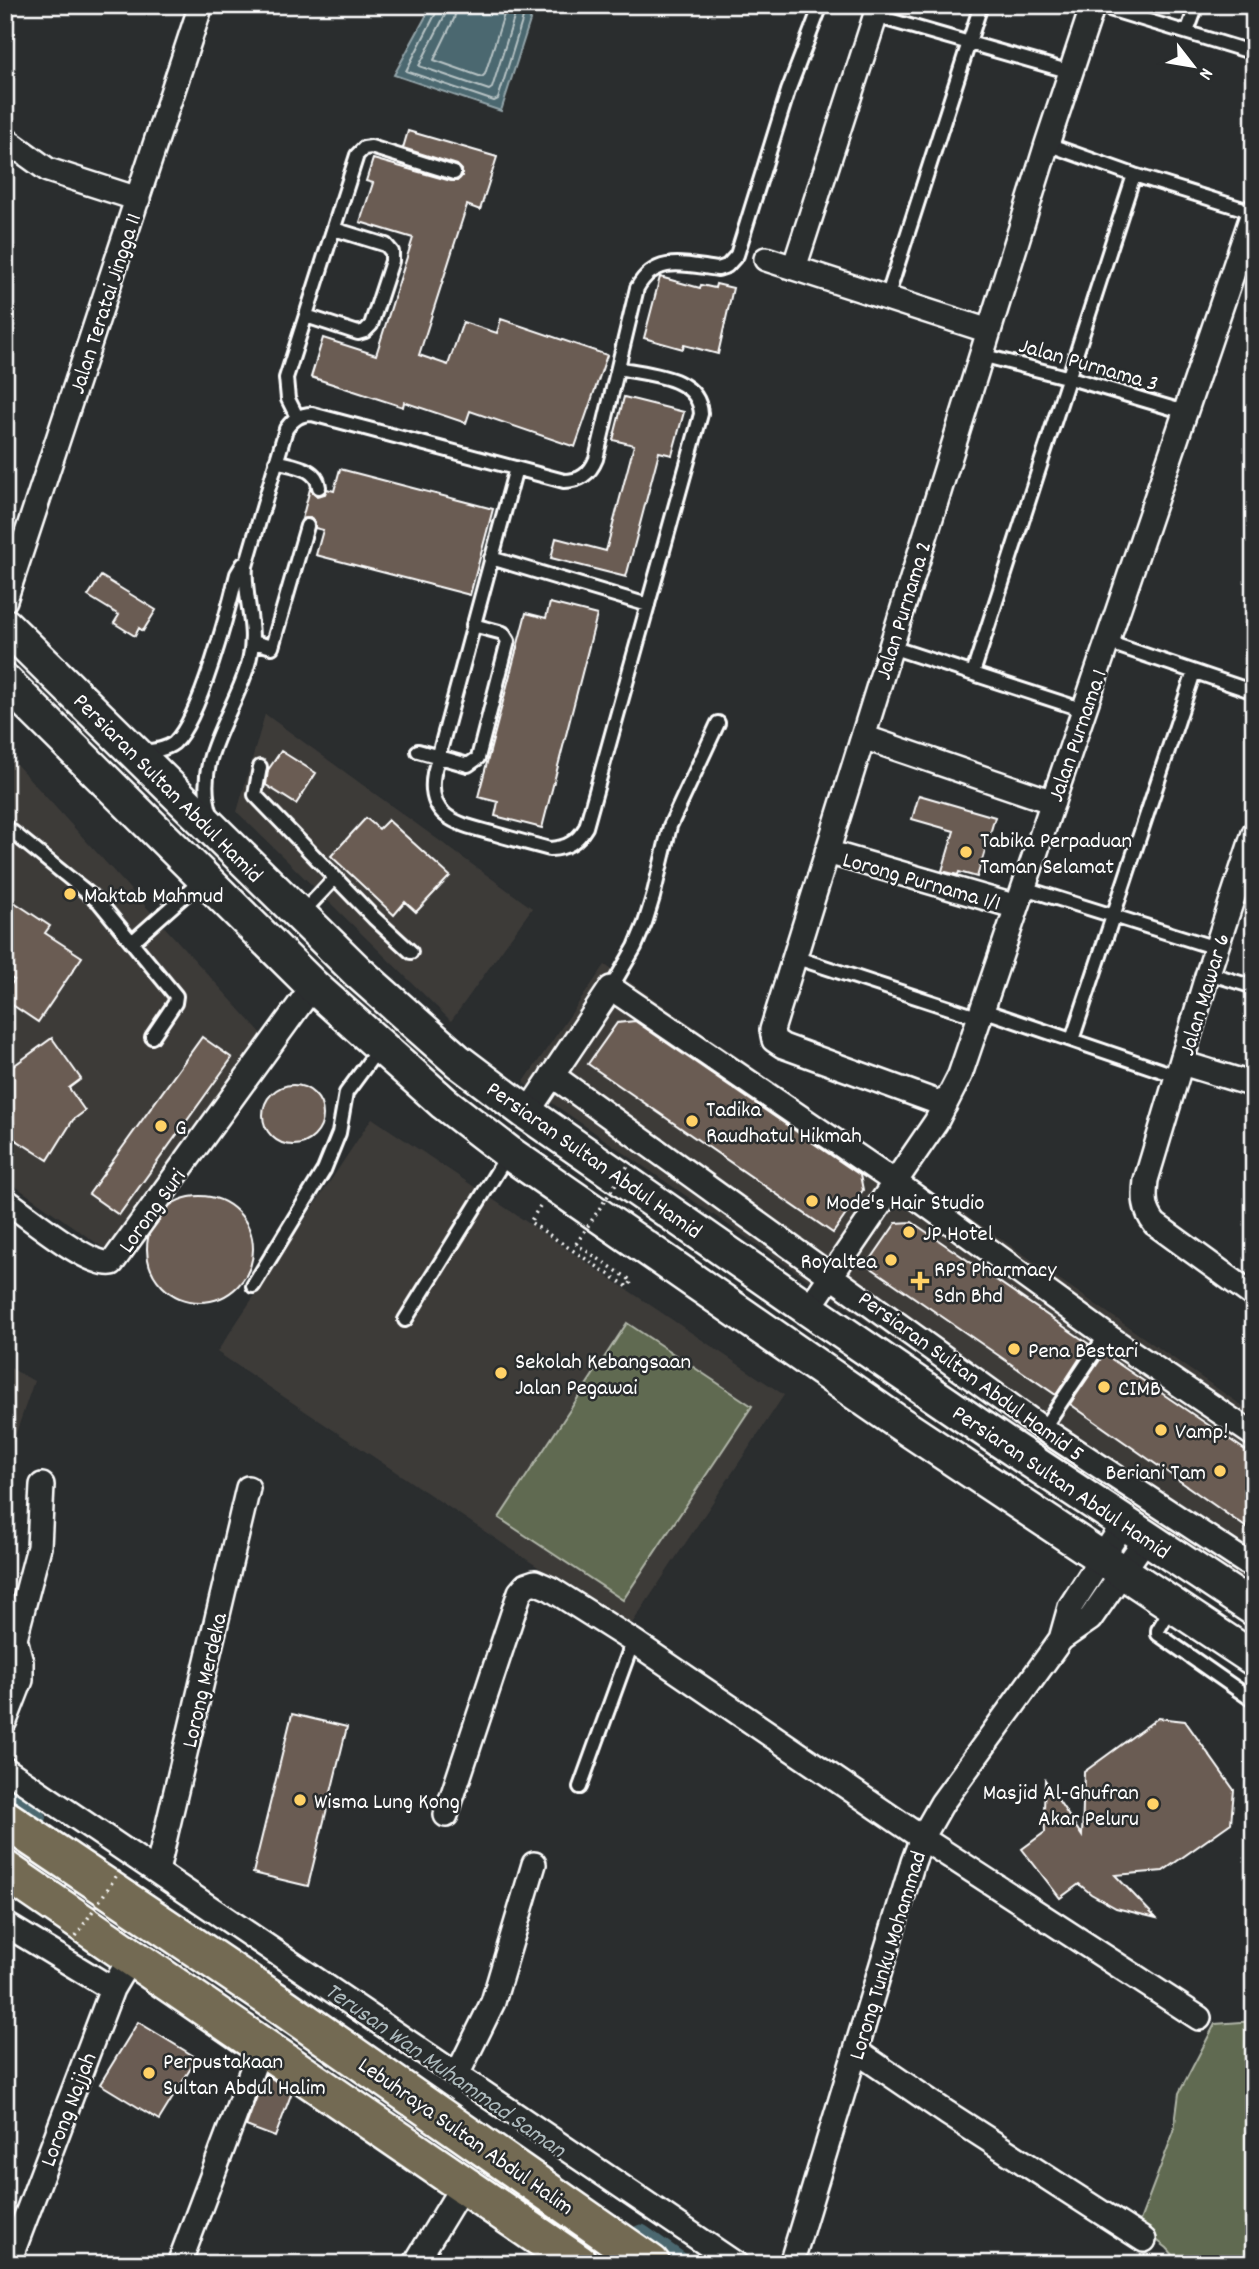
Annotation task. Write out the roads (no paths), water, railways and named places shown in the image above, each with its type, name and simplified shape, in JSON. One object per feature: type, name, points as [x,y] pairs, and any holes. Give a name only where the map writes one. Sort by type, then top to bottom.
[{"type":"main road","name":"Persiaran Sultan Abdul Hamid","points":[[5,625],[359,973],[458,1061],[527,1113],[808,1308],[1254,1609]]},
{"type":"main road","name":"Persiaran Sultan Abdul Hamid","points":[[5,681],[313,986],[444,1103],[554,1185],[899,1423],[1254,1659]]},
{"type":"main road","points":[[274,948],[301,917]]},
{"type":"main road","name":"Lebuhraya Sultan Abdul Halim","points":[[5,1819],[279,2004],[650,2264]]},
{"type":"main road","name":"Lebuhraya Sultan Abdul Halim","points":[[5,1870],[463,2185],[567,2260]]},
{"type":"street","name":"Jalan Teratai Jingga 11","points":[[5,600],[201,5]]},
{"type":"street","name":"Jalan Purnama 2","points":[[945,1105],[783,1046],[774,1040],[772,1030],[1047,144],[1095,5]]},
{"type":"street","points":[[794,268],[877,10]]},
{"type":"street","points":[[5,139],[48,170],[138,199]]},
{"type":"street","name":"Jalan Purnama 1","points":[[808,1308],[936,1122],[960,1075],[1253,211]]},
{"type":"street","points":[[766,259],[989,331]]},
{"type":"street","points":[[863,737],[1053,802]]},
{"type":"street","name":"Jalan Mawar 6","points":[[1254,833],[1248,871],[1216,948],[1146,1180],[1146,1212],[1155,1224],[1254,1296]]},
{"type":"street","name":"Lorong Purnama 1/1","points":[[827,852],[1021,898]]},
{"type":"street","name":"Lorong Suri","points":[[5,1200],[88,1259],[113,1263],[313,986]]},
{"type":"street","points":[[527,1113],[611,988],[895,1182],[1106,1335],[1254,1436]]},
{"type":"street","points":[[1180,1069],[1254,1085]]},
{"type":"street","name":"Persiaran Sultan Abdul Hamid 5","points":[[552,1075],[1043,1429],[1245,1563],[1254,1565]]},
{"type":"street","points":[[5,1721],[21,1680],[22,1662],[15,1639],[39,1547],[42,1485]]},
{"type":"street","name":"Lorong Merdeka","points":[[157,1871],[248,1488]]},
{"type":"street","name":"Lorong Tunku Mohammad","points":[[791,2264],[922,1838],[942,1803],[1062,1639],[1090,1619],[1112,1565],[1136,1530]]},
{"type":"street","points":[[446,1815],[520,1592],[526,1585],[536,1582],[633,1641],[922,1838],[1199,2018]]},
{"type":"street","points":[[5,1769],[736,2264]]},
{"type":"street","points":[[457,2075],[493,2002],[534,1864]]},
{"type":"street","points":[[155,1921],[178,1886]]},
{"type":"street","points":[[5,1924],[112,1990]]},
{"type":"street","name":"Lorong Najjah","points":[[8,2264],[112,1990],[131,1957]]},
{"type":"street","points":[[179,2264],[261,2046]]},
{"type":"street","points":[[856,2051],[1144,2240]]},
{"type":"street","points":[[415,2264],[463,2185]]},
{"type":"lane","points":[[227,843],[212,818],[206,775],[214,747],[244,676],[253,642],[245,576],[248,556],[286,429],[297,417],[312,414],[564,481],[576,480],[588,473],[596,459],[637,288],[649,272],[670,264],[718,269],[727,265],[737,255],[784,103],[821,5]]},
{"type":"lane","points":[[887,298],[981,5]]},
{"type":"lane","points":[[1095,5],[1254,53]]},
{"type":"lane","points":[[1187,32],[1197,5]]},
{"type":"lane","points":[[877,10],[969,42],[1070,72]]},
{"type":"lane","points":[[1047,144],[1135,175],[1253,211]]},
{"type":"lane","points":[[297,417],[288,399],[286,378],[358,155],[364,148],[371,147],[454,173]]},
{"type":"lane","points":[[973,673],[1135,175]]},
{"type":"lane","points":[[306,316],[358,333],[365,331],[371,325],[392,261],[392,252],[386,246],[334,229]]},
{"type":"lane","name":"Jalan Purnama 3","points":[[981,355],[1185,412]]},
{"type":"lane","points":[[516,468],[438,757],[432,793],[440,811],[456,824],[550,849],[570,845],[586,827],[701,414],[700,404],[692,390],[681,382],[618,368]]},
{"type":"lane","points":[[276,461],[312,472],[318,481],[318,487]]},
{"type":"lane","points":[[253,642],[272,647],[307,526]]},
{"type":"lane","points":[[135,752],[156,750],[173,744],[185,728],[218,643],[237,574],[248,556]]},
{"type":"lane","points":[[491,558],[648,605]]},
{"type":"lane","points":[[418,751],[468,765],[478,758],[508,641],[503,634],[473,625]]},
{"type":"lane","points":[[1107,642],[1254,692]]},
{"type":"lane","points":[[891,647],[1084,710]]},
{"type":"lane","points":[[1072,1040],[1194,672]]},
{"type":"lane","points":[[611,988],[635,947],[645,923],[670,826],[718,723]]},
{"type":"lane","points":[[260,767],[255,795],[374,918],[411,952]]},
{"type":"lane","points":[[5,826],[99,902],[176,996],[175,1003],[152,1037]]},
{"type":"lane","points":[[132,942],[205,877]]},
{"type":"lane","points":[[301,917],[335,878]]},
{"type":"lane","points":[[1021,898],[1112,916],[1216,948]]},
{"type":"lane","points":[[794,957],[981,1014],[1180,1069]]},
{"type":"lane","points":[[1208,973],[1254,987]]},
{"type":"lane","points":[[253,1286],[334,1151],[340,1133],[346,1093],[380,1046]]},
{"type":"lane","points":[[405,1320],[509,1153]]},
{"type":"lane","points":[[1043,1429],[1106,1335]]},
{"type":"lane","points":[[1173,1605],[1157,1634],[1254,1701]]},
{"type":"lane","points":[[580,1787],[633,1641]]},
{"type":"water","points":[[432,5],[535,5],[501,111],[394,75]]},
{"type":"waterway","name":"Terusan Wan Muhammad Saman","points":[[5,1798],[36,1819]]},
{"type":"waterway","name":"Terusan Wan Muhammad Saman","points":[[641,2235],[682,2264]]},
{"type":"place","name":"Tabika Perpaduan Taman Selamat","points":[[966,852]]},
{"type":"place","name":"Maktab Mahmud","points":[[70,894]]},
{"type":"place","name":"Tadika Raudhatul Hikmah","points":[[692,1121]]},
{"type":"place","name":"G","points":[[161,1126]]},
{"type":"place","name":"Mode's Hair Studio","points":[[812,1201]]},
{"type":"place","name":"JP Hotel","points":[[909,1232]]},
{"type":"place","name":"Royaltea","points":[[891,1260]]},
{"type":"place","name":"RPS Pharmacy Sdn Bhd","points":[[920,1281]]},
{"type":"place","name":"Pena Bestari","points":[[1014,1349]]},
{"type":"place","name":"Sekolah Kebangsaan Jalan Pegawai","points":[[501,1373]]},
{"type":"place","name":"CIMB","points":[[1104,1387]]},
{"type":"place","name":"Vamp!","points":[[1161,1430]]},
{"type":"place","name":"Beriani Tam","points":[[1220,1471]]},
{"type":"place","name":"Wisma Lung Kong","points":[[300,1800]]},
{"type":"place","name":"Masjid Al-Ghufran Akar Peluru","points":[[1153,1804]]},
{"type":"place","name":"Perpustakaan Sultan Abdul Halim","points":[[149,2073]]}]
